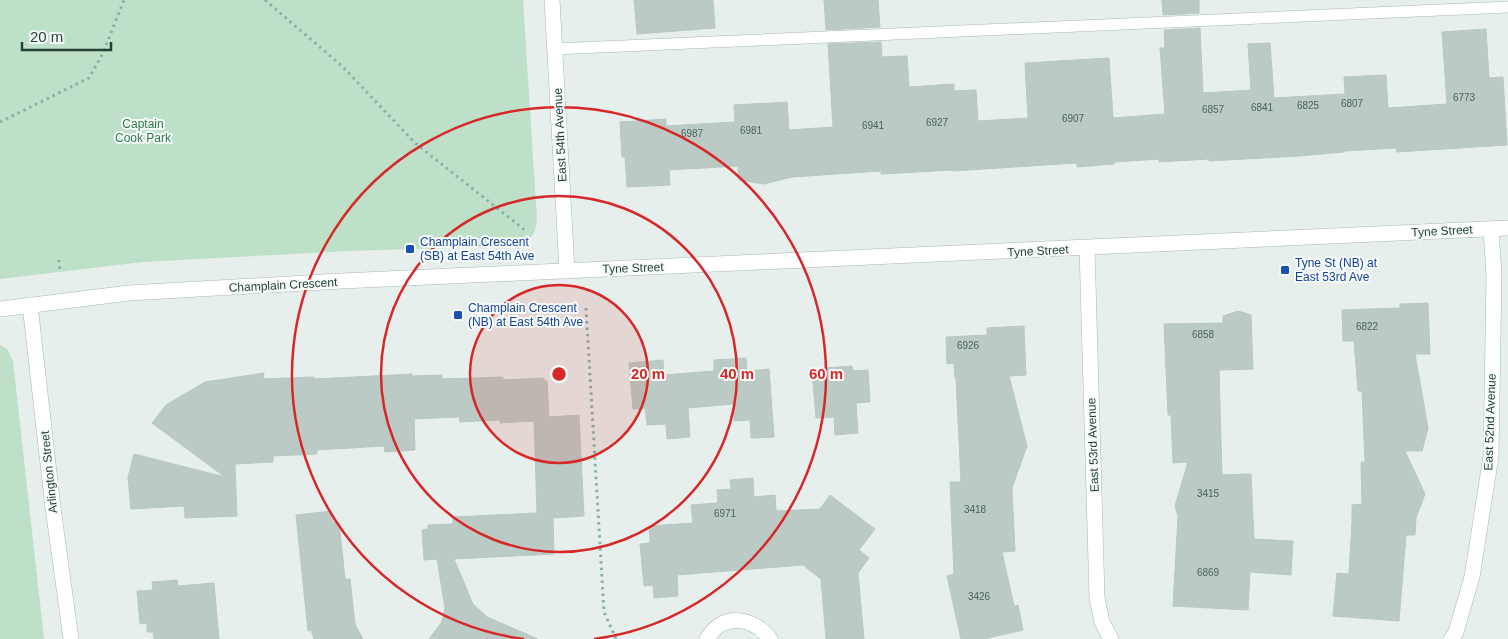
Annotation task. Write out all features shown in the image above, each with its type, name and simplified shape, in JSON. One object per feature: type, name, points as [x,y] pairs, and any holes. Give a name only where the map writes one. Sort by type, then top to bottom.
[{"type":"street","name":"East 54th Avenue","points":[[552,0],[567,271]]},
{"type":"street","name":"Tyne Street","points":[[567,271],[1508,228]]},
{"type":"street","name":"East 52nd Avenue","points":[[1451,639],[1456,632],[1472,577],[1491,456],[1494,281],[1491,229]]},
{"type":"street","name":"East 53rd Avenue","points":[[1087,248],[1097,598],[1102,622],[1111,639]]},
{"type":"street","name":"Champlain Crescent","points":[[0,309],[139,293],[567,271]]},
{"type":"street","name":"Arlington Street","points":[[30,305],[55,527],[71,639]]},
{"type":"street","points":[[707,639],[720,626],[731,621],[743,620],[764,630],[770,639]]},
{"type":"lane","points":[[555,49],[1508,7]]},
{"type":"path","points":[[0,122],[88,78],[103,53],[124,0]]},
{"type":"path","points":[[265,0],[344,67],[415,143],[526,231]]},
{"type":"path","points":[[59,260],[60,272]]},
{"type":"path","points":[[586,308],[604,612],[616,639]]},
{"type":"green space","name":"Captain Cook Park","points":[[0,0],[523,0],[537,219],[534,233],[529,239],[517,246],[349,251],[143,262],[0,279]]},
{"type":"green space","points":[[0,345],[7,349],[13,361],[44,639],[0,639]]},
{"type":"building","points":[[634,0],[713,0],[715,28],[637,34]]},
{"type":"building","points":[[824,0],[878,0],[880,27],[826,30]]},
{"type":"building","points":[[1162,0],[1199,0],[1199,13],[1163,15]]},
{"type":"building","points":[[1200,28],[1203,93],[1251,90],[1248,44],[1270,43],[1274,98],[1345,94],[1344,77],[1386,75],[1388,108],[1447,104],[1442,32],[1486,29],[1489,78],[1503,77],[1507,145],[1397,152],[1396,148],[1209,161],[1209,159],[1159,162],[1159,159],[1077,167],[1077,163],[881,174],[881,171],[792,177],[764,184],[739,180],[738,166],[669,170],[670,185],[627,187],[625,157],[622,157],[620,122],[666,119],[666,126],[735,122],[734,105],[787,102],[789,130],[833,127],[828,44],[881,42],[882,57],[907,56],[909,87],[954,84],[954,91],[976,90],[978,121],[1028,118],[1025,63],[1109,58],[1113,118],[1165,114],[1160,48],[1165,48],[1164,30]]},
{"type":"building","points":[[1428,303],[1430,354],[1415,354],[1428,428],[1422,451],[1405,451],[1425,494],[1416,518],[1415,535],[1406,535],[1399,621],[1333,616],[1337,573],[1349,574],[1352,505],[1362,504],[1361,462],[1365,462],[1362,391],[1358,391],[1354,341],[1343,341],[1342,310],[1400,308],[1400,304]]},
{"type":"building","points":[[1238,311],[1251,315],[1253,369],[1219,370],[1222,475],[1251,474],[1254,539],[1293,541],[1291,575],[1250,572],[1248,610],[1173,606],[1178,516],[1175,506],[1188,462],[1173,463],[1171,415],[1168,415],[1164,324],[1223,323],[1223,316]]},
{"type":"building","points":[[1024,326],[1026,375],[1009,376],[1027,446],[1012,488],[1015,551],[1002,552],[1014,606],[1018,605],[1023,630],[984,639],[961,639],[947,576],[954,574],[950,482],[961,482],[956,378],[954,363],[947,364],[946,337],[987,335],[987,328]]},
{"type":"building","points":[[746,358],[747,371],[769,369],[774,437],[751,438],[750,420],[734,421],[733,404],[688,408],[690,437],[667,439],[666,424],[647,425],[645,408],[633,409],[629,363],[663,360],[664,375],[714,371],[714,360]]},
{"type":"building","points":[[852,366],[853,371],[868,370],[870,402],[856,403],[858,433],[835,435],[834,417],[816,418],[812,369]]},
{"type":"building","points":[[264,373],[263,379],[314,377],[314,379],[412,374],[412,376],[442,375],[442,379],[503,377],[503,380],[544,378],[544,381],[547,381],[549,417],[579,415],[584,516],[553,518],[554,554],[454,559],[473,604],[487,617],[538,639],[429,639],[442,622],[445,608],[437,559],[424,560],[422,530],[428,529],[428,525],[453,524],[453,517],[537,513],[534,421],[500,423],[500,420],[460,422],[459,417],[414,419],[415,450],[385,452],[384,446],[317,450],[317,454],[273,456],[273,462],[235,464],[237,516],[185,518],[184,506],[131,509],[128,477],[134,454],[225,477],[152,423],[166,405],[205,382]]},
{"type":"building","points":[[753,478],[754,497],[775,495],[776,511],[820,509],[830,495],[875,529],[859,550],[869,558],[858,573],[864,639],[826,639],[821,579],[803,565],[677,575],[678,596],[654,598],[653,585],[644,586],[640,544],[650,543],[649,526],[693,523],[691,505],[718,503],[717,490],[731,489],[730,480]]},
{"type":"building","points":[[331,511],[333,523],[339,522],[345,579],[350,579],[355,624],[363,639],[314,639],[311,630],[308,631],[296,515]]},
{"type":"building","points":[[177,580],[178,586],[214,583],[219,639],[154,639],[153,632],[147,632],[147,623],[140,624],[137,591],[153,590],[152,582]]},
{"type":"place","name":"Champlain Crescent (SB) at East 54th Ave","points":[[410,249]]},
{"type":"place","name":"Tyne St (NB) at East 53rd Ave","points":[[1285,270]]},
{"type":"place","name":"Champlain Crescent (NB) at East 54th Ave","points":[[458,315]]}]
